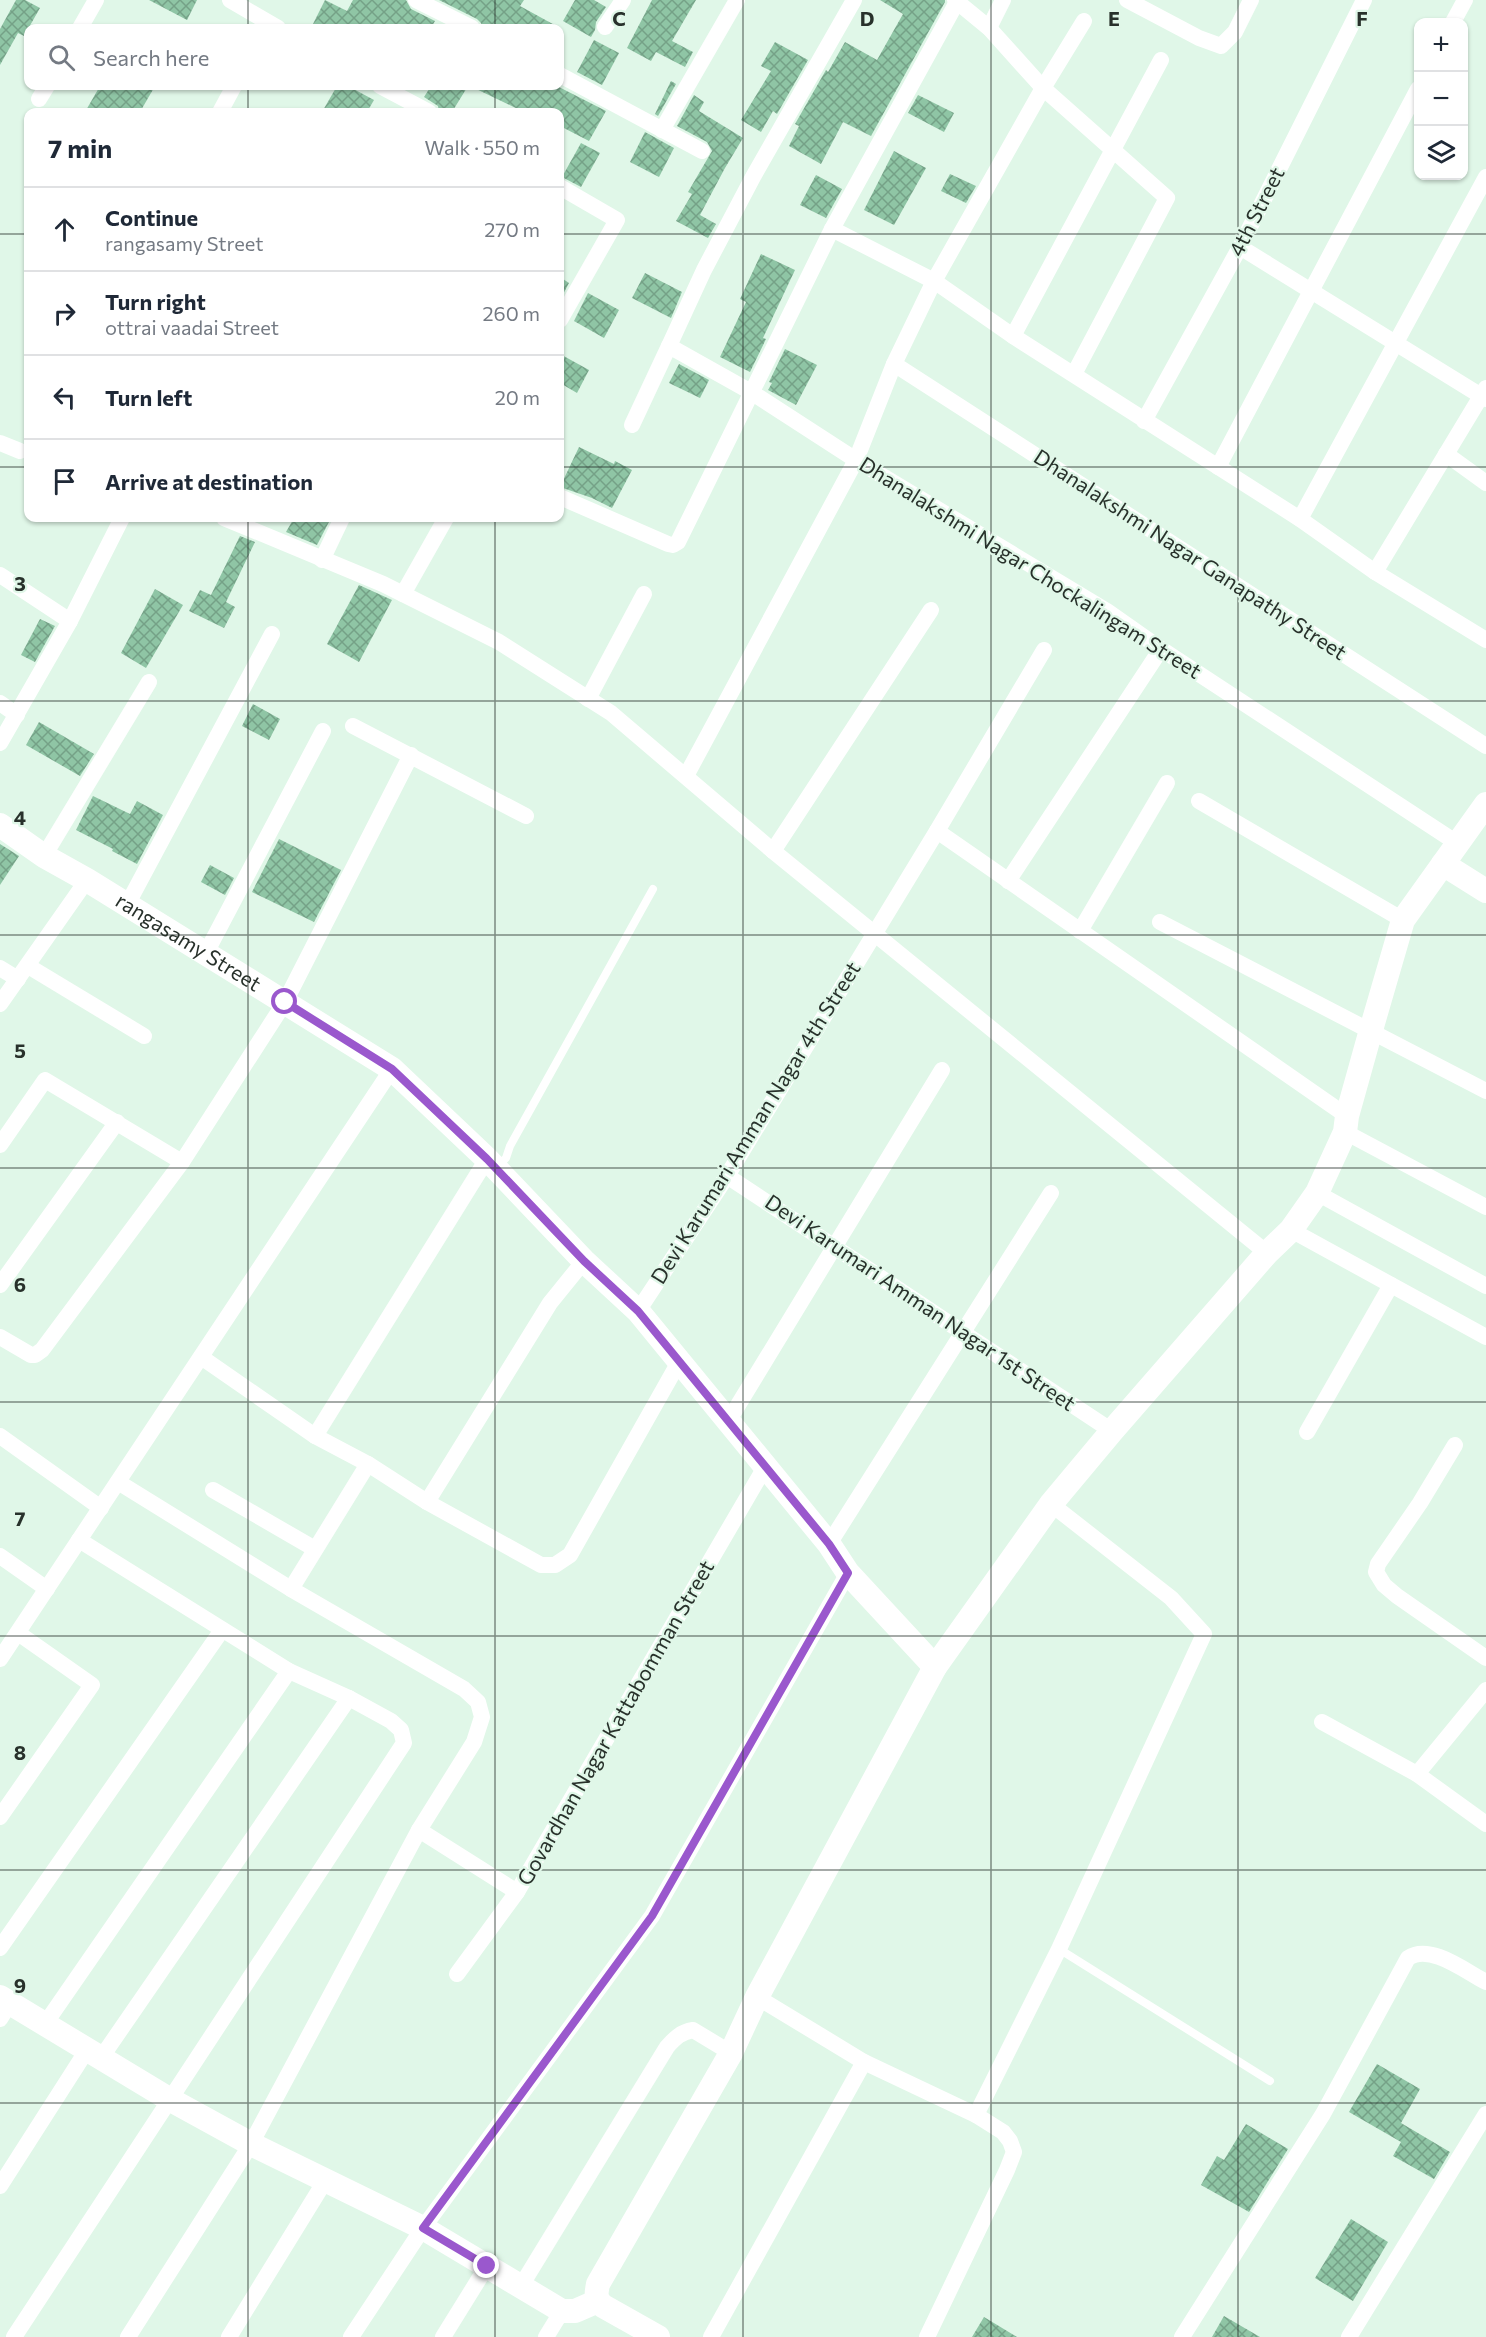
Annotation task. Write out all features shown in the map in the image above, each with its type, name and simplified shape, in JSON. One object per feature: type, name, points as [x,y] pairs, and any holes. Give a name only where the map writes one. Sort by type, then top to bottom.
[{"type":"street","points":[[82,24],[96,0]]},
{"type":"street","points":[[230,0],[266,24]]},
{"type":"street","points":[[416,0],[464,24]]},
{"type":"street","points":[[605,27],[623,0]]},
{"type":"street","points":[[662,129],[737,0]]},
{"type":"street","points":[[632,425],[704,270],[753,177],[854,0]]},
{"type":"street","points":[[989,28],[1003,0]]},
{"type":"street","points":[[1127,0],[1199,38],[1221,46],[1235,32],[1251,0]]},
{"type":"street","name":"4th Street","points":[[1144,421],[1240,247],[1364,0]]},
{"type":"street","points":[[1455,18],[1465,0]]},
{"type":"street","points":[[564,499],[668,544],[676,544],[832,230],[956,1],[989,28],[1043,88],[1167,198],[1074,374]]},
{"type":"street","points":[[686,776],[856,460],[894,364],[934,281],[1043,88],[1084,21]]},
{"type":"street","points":[[1013,336],[1161,60]]},
{"type":"street","points":[[564,77],[702,151]]},
{"type":"street","points":[[222,108],[232,90]]},
{"type":"street","points":[[388,90],[421,108]]},
{"type":"street","points":[[1218,467],[1414,98]]},
{"type":"street","points":[[1300,519],[1486,177]]},
{"type":"street","points":[[564,189],[617,220],[564,313]]},
{"type":"street","points":[[832,230],[934,281],[1013,336],[1300,519],[1375,572],[1486,640]]},
{"type":"street","points":[[1240,247],[1484,394],[1375,572]]},
{"type":"street","name":"Dhanalakshmi Nagar Chockalingam Street","points":[[669,346],[751,392],[856,460],[1107,611],[1161,649],[1457,843]]},
{"type":"street","name":"Dhanalakshmi Nagar Ganapathy Street","points":[[894,364],[1486,746]]},
{"type":"street","points":[[0,443],[20,451]]},
{"type":"street","points":[[1446,454],[1486,483]]},
{"type":"street","points":[[0,743],[70,621],[120,522]]},
{"type":"street","points":[[233,522],[403,594],[499,642],[611,713],[773,851],[1267,1253]]},
{"type":"street","points":[[322,560],[340,522]]},
{"type":"street","points":[[403,594],[444,522]]},
{"type":"street","points":[[0,575],[70,621]]},
{"type":"street","points":[[588,699],[644,594]]},
{"type":"street","points":[[773,851],[931,610]]},
{"type":"street","points":[[127,905],[272,634]]},
{"type":"street","points":[[1008,881],[1161,649]]},
{"type":"street","name":"Devi Karumari Amman Nagar 4th Street","points":[[638,1311],[727,1176],[873,933],[938,831],[1044,650]]},
{"type":"street","points":[[44,856],[149,682]]},
{"type":"street","points":[[0,703],[17,715]]},
{"type":"street","points":[[353,726],[526,816]]},
{"type":"street","points":[[206,953],[323,731]]},
{"type":"street","points":[[0,1337],[31,1355],[42,1350],[182,1162],[285,1002],[411,756]]},
{"type":"street","points":[[1080,931],[1167,783]]},
{"type":"street","points":[[1199,801],[1403,920]]},
{"type":"street","points":[[658,2337],[598,2301],[596,2294],[598,2284],[731,2053],[757,1997],[935,1667],[1051,1504],[1267,1253],[1291,1230],[1317,1192],[1346,1124],[1403,920],[1486,804]]},
{"type":"street","name":"rangasamy Street","points":[[0,825],[44,856],[87,880],[392,1069],[491,1164],[584,1261],[638,1311],[829,1544],[848,1573],[935,1667]]},
{"type":"street","points":[[938,831],[1346,1124],[1486,1207]]},
{"type":"street","points":[[1443,864],[1486,891]]},
{"type":"street","points":[[0,1004],[87,880]]},
{"type":"street","points":[[1160,922],[1486,1091]]},
{"type":"street","points":[[0,968],[23,973],[144,1036]]},
{"type":"street","points":[[0,1659],[392,1069]]},
{"type":"street","points":[[729,1420],[942,1070]]},
{"type":"street","points":[[0,1145],[45,1080],[182,1162]]},
{"type":"street","points":[[0,1285],[117,1122]]},
{"type":"street","points":[[315,1436],[491,1164]]},
{"type":"street","name":"Devi Karumari Amman Nagar 1st Street","points":[[727,1176],[962,1334],[1112,1431]]},
{"type":"street","points":[[1317,1192],[1486,1286]]},
{"type":"street","points":[[829,1544],[1051,1193]]},
{"type":"street","points":[[1291,1230],[1486,1337]]},
{"type":"street","points":[[427,1502],[550,1303],[584,1261]]},
{"type":"street","points":[[1307,1432],[1391,1285]]},
{"type":"street","points":[[201,1357],[315,1436],[368,1464],[427,1502],[541,1565],[555,1565],[570,1555],[679,1362]]},
{"type":"street","points":[[0,1436],[101,1508]]},
{"type":"street","points":[[1455,1445],[1420,1503],[1378,1564],[1376,1572],[1384,1586],[1396,1596],[1486,1658]]},
{"type":"street","points":[[291,1589],[368,1464]]},
{"type":"street","name":"Govardhan Nagar Kattabomman Street","points":[[457,1974],[518,1892],[765,1467]]},
{"type":"street","points":[[118,1482],[291,1589],[464,1689],[478,1702],[482,1717],[474,1742],[419,1830],[252,2144],[128,2337]]},
{"type":"street","points":[[213,1490],[315,1549]]},
{"type":"street","points":[[976,2115],[1059,1949],[1204,1634],[1171,1598],[1051,1504]]},
{"type":"street","points":[[14,2337],[404,1743],[401,1730],[391,1721],[349,1698],[289,1671],[79,1540]]},
{"type":"street","points":[[0,1556],[46,1589]]},
{"type":"street","points":[[351,2337],[423,2228],[652,1916],[848,1573]]},
{"type":"street","points":[[0,1948],[222,1630]]},
{"type":"street","points":[[0,1817],[92,1685],[18,1633]]},
{"type":"street","points":[[45,2024],[289,1671]]},
{"type":"street","points":[[1417,1774],[1486,1690]]},
{"type":"street","points":[[0,2186],[349,1698]]},
{"type":"street","points":[[1322,1722],[1417,1774],[1486,1824]]},
{"type":"street","points":[[419,1830],[518,1892]]},
{"type":"street","points":[[1182,2337],[1323,2114],[1408,1958],[1422,1953],[1433,1954],[1486,1982]]},
{"type":"street","points":[[757,1997],[864,2061],[976,2115],[1003,2132],[1010,2141],[1014,2152],[1007,2170],[927,2337]]},
{"type":"street","points":[[3,2006],[45,2024],[169,2099],[252,2144],[423,2228],[562,2312],[575,2311],[598,2301]]},
{"type":"street","points":[[521,2286],[667,2047],[675,2038],[684,2031],[693,2030],[731,2053]]},
{"type":"street","points":[[711,2337],[864,2061]]},
{"type":"street","points":[[1349,2337],[1486,2114]]},
{"type":"street","points":[[229,2337],[325,2181]]},
{"type":"street","points":[[443,2337],[487,2266]]},
{"type":"street","points":[[546,2337],[562,2312]]},
{"type":"lane","points":[[491,1164],[506,1158],[510,1146],[652,889]]},
{"type":"lane","points":[[1059,1949],[1270,2080]]},
{"type":"building","points":[[16,0],[25,0],[40,8],[31,24],[24,24],[24,36],[18,33],[0,65],[0,29]]},
{"type":"building","points":[[149,0],[197,0],[187,20]]},
{"type":"building","points":[[325,0],[347,11],[353,0],[406,0],[411,9],[435,21],[433,24],[313,24]]},
{"type":"building","points":[[439,0],[524,0],[520,6],[553,24],[481,24],[477,19]]},
{"type":"building","points":[[575,0],[594,0],[606,7],[596,22],[591,37],[563,21]]},
{"type":"building","points":[[652,0],[696,0],[672,41],[693,52],[685,67],[656,52],[651,61],[627,48]]},
{"type":"building","points":[[880,0],[945,0],[945,2],[871,136],[843,122],[821,164],[789,146],[799,126],[795,124],[845,42],[877,60],[903,14]]},
{"type":"building","points":[[594,40],[619,53],[602,85],[577,72]]},
{"type":"building","points":[[775,42],[808,60],[777,114],[773,111],[761,132],[741,120],[771,71],[761,66]]},
{"type":"building","points":[[671,81],[676,84],[658,116],[655,114]]},
{"type":"building","points":[[98,90],[153,90],[142,108],[87,108]]},
{"type":"building","points":[[335,90],[355,90],[374,100],[369,108],[324,108]]},
{"type":"building","points":[[428,90],[466,90],[454,108],[438,108],[424,97]]},
{"type":"building","points":[[478,90],[564,90],[606,111],[589,141],[564,128],[564,108],[516,108]]},
{"type":"building","points":[[694,95],[704,102],[699,111],[743,138],[700,215],[716,224],[708,238],[676,221],[692,194],[688,192],[712,151],[707,142],[677,126]]},
{"type":"building","points":[[918,95],[954,113],[944,132],[908,113]]},
{"type":"building","points":[[645,132],[674,148],[659,177],[630,162]]},
{"type":"building","points":[[581,143],[600,153],[581,187],[564,178],[564,173]]},
{"type":"building","points":[[894,151],[926,168],[894,225],[864,210]]},
{"type":"building","points":[[950,174],[976,186],[966,203],[941,191]]},
{"type":"building","points":[[816,175],[842,189],[826,218],[800,205]]},
{"type":"building","points":[[761,254],[795,270],[763,338],[766,339],[750,372],[720,357],[746,302],[740,299]]},
{"type":"building","points":[[645,273],[682,292],[671,318],[632,298]]},
{"type":"building","points":[[564,280],[569,283],[564,292]]},
{"type":"building","points":[[588,293],[619,310],[604,338],[574,321]]},
{"type":"building","points":[[785,349],[817,365],[796,405],[768,390],[772,383],[769,382]]},
{"type":"building","points":[[564,356],[589,370],[577,393],[564,385]]},
{"type":"building","points":[[679,364],[709,380],[700,398],[669,383]]},
{"type":"building","points":[[579,447],[632,470],[612,508],[564,488],[564,479]]},
{"type":"building","points":[[292,522],[329,522],[317,545],[286,532]]},
{"type":"building","points":[[240,536],[255,542],[226,602],[235,607],[224,628],[189,611],[200,590],[211,595]]},
{"type":"building","points":[[359,585],[392,600],[359,662],[327,644]]},
{"type":"building","points":[[155,589],[183,605],[146,668],[121,653]]},
{"type":"building","points":[[40,619],[55,626],[35,662],[21,655]]},
{"type":"building","points":[[253,704],[280,719],[269,740],[242,726]]},
{"type":"building","points":[[39,722],[94,754],[80,776],[26,745]]},
{"type":"building","points":[[93,796],[130,814],[137,801],[163,815],[137,864],[76,830]]},
{"type":"building","points":[[279,839],[341,870],[314,922],[252,892]]},
{"type":"building","points":[[0,844],[19,856],[0,885]]},
{"type":"building","points":[[210,865],[234,878],[225,895],[201,882]]},
{"type":"building","points":[[1377,2064],[1420,2089],[1401,2123],[1450,2152],[1434,2179],[1393,2156],[1401,2142],[1349,2112]]},
{"type":"building","points":[[1246,2124],[1288,2149],[1249,2212],[1201,2185],[1217,2156],[1224,2160]]},
{"type":"building","points":[[1351,2219],[1388,2242],[1353,2301],[1315,2278]]},
{"type":"building","points":[[1224,2316],[1260,2337],[1212,2337]]},
{"type":"building","points":[[984,2317],[1017,2337],[972,2337]]},
{"type":"route","points":[[285,1002],[392,1069],[487,1159],[584,1261],[638,1311],[829,1544],[848,1573],[652,1916],[423,2228],[487,2266]]}]
